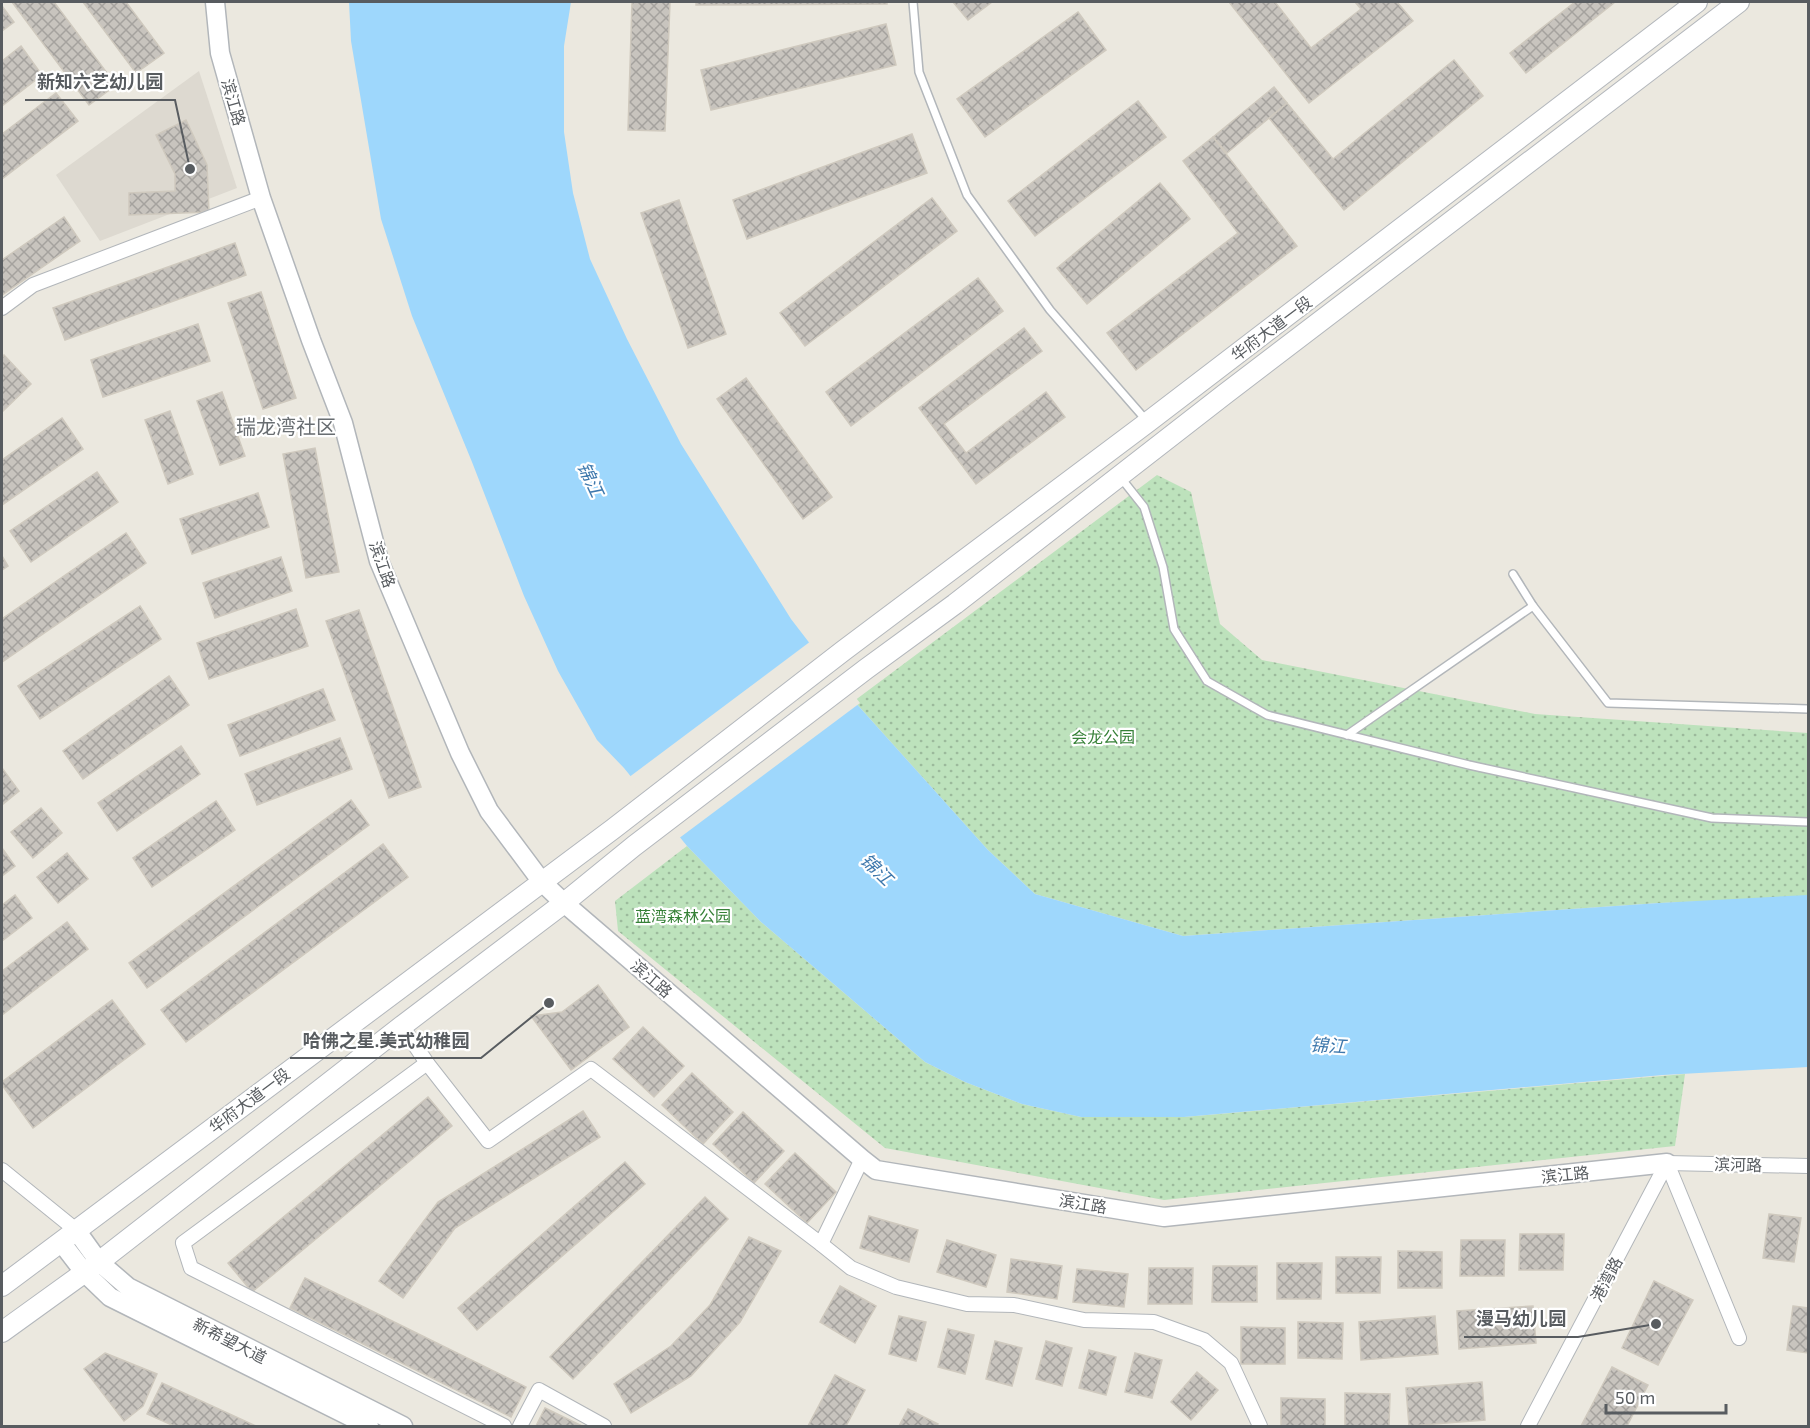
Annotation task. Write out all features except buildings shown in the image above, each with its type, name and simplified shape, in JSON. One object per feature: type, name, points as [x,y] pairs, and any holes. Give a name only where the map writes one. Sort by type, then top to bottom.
[{"type":"main road","name":"华府大道一段","points":[[2,1286],[613,829],[843,651],[1148,422],[1697,2]]},
{"type":"main road","points":[[2,1332],[91,1267],[564,903],[634,846],[955,604],[1739,2]]},
{"type":"street","name":"滨江路","points":[[215,2],[220,53],[261,198],[310,340],[343,423],[379,561],[460,753],[489,811],[542,882],[564,903],[862,1159],[876,1170],[1164,1217],[1667,1163]]},
{"type":"street","points":[[2,308],[33,285],[261,198]]},
{"type":"street","points":[[402,1026],[488,1141],[591,1069],[851,1268],[896,1287],[967,1304],[1014,1305],[1084,1320],[1154,1322],[1204,1340],[1231,1363],[1260,1426]]},
{"type":"street","points":[[427,1062],[183,1244],[191,1268],[504,1426]]},
{"type":"street","points":[[821,1244],[862,1159]]},
{"type":"street","points":[[1667,1163],[1739,1338]]},
{"type":"street","name":"滨河路","points":[[1667,1163],[1809,1166]]},
{"type":"street","name":"港湾路","points":[[1528,1426],[1667,1163]]},
{"type":"street","points":[[2,1170],[69,1236]]},
{"type":"street","name":"新希望大道","points":[[69,1236],[91,1267],[403,1426]]},
{"type":"street","points":[[91,1267],[110,1297],[369,1426]]},
{"type":"street","points":[[520,1426],[539,1390],[604,1426]]},
{"type":"lane","points":[[913,2],[919,72],[967,195],[1050,310],[1148,422]]},
{"type":"lane","points":[[1119,476],[1144,507],[1163,567],[1174,629],[1208,681],[1267,715],[1469,765],[1712,818],[1809,822]]},
{"type":"lane","points":[[1513,574],[1533,606],[1608,703],[1809,709]]},
{"type":"lane","points":[[1347,735],[1533,606]]},
{"type":"shaded area","points":[[199,71],[237,188],[100,241],[56,175]]},
{"type":"green space","name":"会龙公园","points":[[1157,475],[1191,492],[1220,624],[1262,660],[1535,714],[1808,733],[1808,897],[1659,903],[1183,936],[1035,894],[988,850],[854,701]]},
{"type":"green space","name":"蓝湾森林公园","points":[[687,846],[761,922],[925,1062],[965,1082],[1022,1104],[1081,1117],[1184,1117],[1685,1074],[1675,1146],[1164,1200],[885,1148],[618,931],[615,901]]},
{"type":"water","name":"锦江","points":[[349,2],[571,2],[564,46],[564,132],[573,193],[590,259],[627,339],[681,444],[791,619],[854,701],[988,850],[1035,894],[1183,936],[1808,895],[1808,1067],[1663,1075],[1184,1117],[1081,1117],[1022,1104],[965,1082],[925,1062],[761,922],[687,846],[624,768],[597,740],[558,671],[524,596],[412,316],[381,219],[351,41]]},
{"type":"pier","points":[[811,641],[860,703],[678,839],[628,778]]},
{"type":"place","name":"新知六艺幼儿园","points":[[190,169]]},
{"type":"place","name":"哈佛之星.美式幼稚园","points":[[549,1003]]},
{"type":"place","name":"漫马幼儿园","points":[[1656,1324]]},
{"type":"district","name":"瑞龙湾社区","points":[[286,426]]}]
